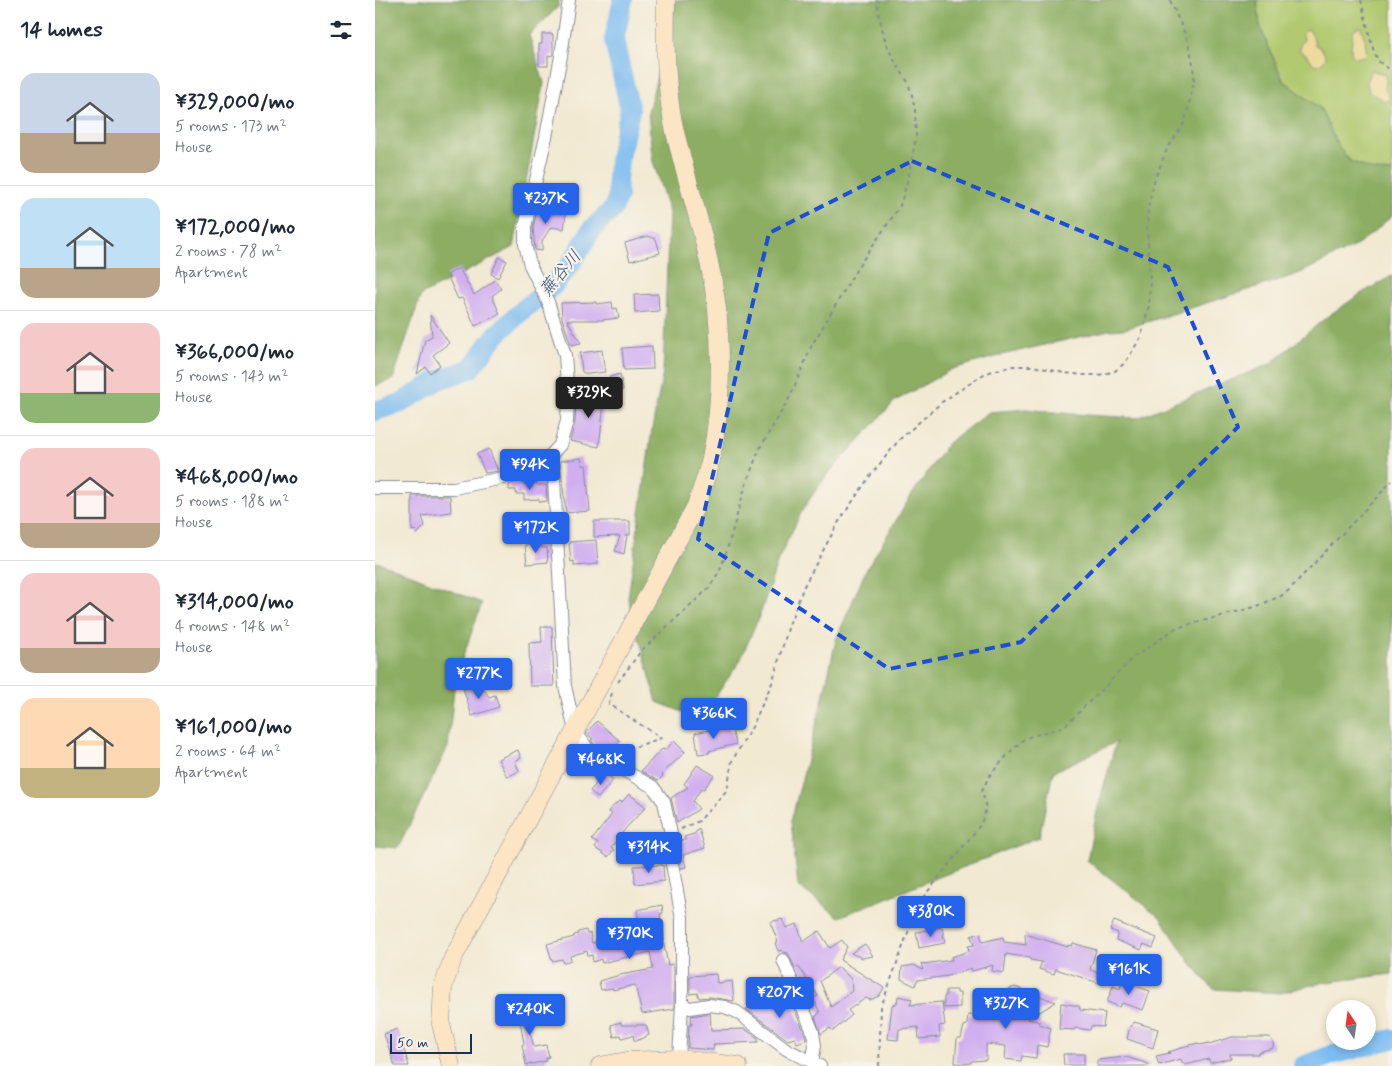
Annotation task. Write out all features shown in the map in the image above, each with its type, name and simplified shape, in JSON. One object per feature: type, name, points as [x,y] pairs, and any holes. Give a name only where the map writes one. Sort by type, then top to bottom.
[{"type":"street","points":[[375,488],[455,488],[503,478],[534,467],[549,457],[560,445],[567,421],[568,397],[565,355],[548,302],[530,265],[525,244],[525,227],[546,137],[569,0]]},
{"type":"street","points":[[451,1066],[441,1024],[443,987],[453,958],[696,506],[711,460],[718,413],[720,358],[717,307],[701,228],[675,134],[668,89],[665,37],[666,0]]},
{"type":"street","points":[[549,457],[554,479],[565,686],[575,731],[596,761],[606,760],[653,787],[664,802],[671,834],[670,853],[683,918],[682,1004],[668,1061]]},
{"type":"street","points":[[682,1004],[690,1008],[709,1005],[725,1007],[737,1012],[786,1049],[816,1064],[813,1032],[783,960]]},
{"type":"street","points":[[600,1066],[627,1061],[668,1061],[738,1066]]},
{"type":"path","points":[[619,682],[641,651],[709,588],[726,553],[746,484],[759,450],[790,397],[812,345],[858,267],[900,206],[908,179],[916,137],[915,110],[908,82],[886,43],[877,0]]},
{"type":"path","points":[[671,834],[699,821],[727,790],[733,761],[752,727],[773,682],[789,625],[804,586],[838,523],[870,476],[899,440],[943,402],[984,374],[1013,366],[1033,366],[1083,375],[1107,373],[1115,371],[1125,363],[1141,337],[1149,306],[1148,207],[1154,181],[1167,149],[1185,122],[1194,81],[1193,63],[1188,41],[1169,0]]},
{"type":"path","points":[[1361,0],[1367,28],[1379,61],[1389,69],[1392,68]]},
{"type":"path","points":[[879,1066],[881,1007],[902,946],[923,899],[981,824],[986,809],[981,790],[990,775],[1010,752],[1025,738],[1060,728],[1068,723],[1133,658],[1176,628],[1255,607],[1281,596],[1288,591],[1392,481]]},
{"type":"path","points":[[596,761],[661,738],[609,704],[613,690]]},
{"type":"highlighted area","points":[[912,161],[1168,267],[1238,427],[1021,642],[889,669],[698,539],[769,233]]},
{"type":"green space","points":[[375,0],[559,0],[558,7],[529,35],[544,83],[514,247],[421,295],[393,379],[375,386]]},
{"type":"green space","points":[[676,0],[1257,0],[1260,27],[1283,80],[1320,108],[1339,148],[1350,161],[1374,171],[1392,172],[1392,216],[1359,244],[1298,274],[1125,329],[1109,330],[1006,354],[952,369],[895,401],[826,476],[803,509],[778,560],[761,612],[740,661],[709,706],[685,713],[657,702],[628,598],[652,429],[663,373],[669,212],[652,158],[648,112]]},
{"type":"green space","points":[[1257,0],[1392,0],[1392,172],[1374,171],[1350,161],[1339,148],[1320,109],[1283,80],[1260,27]]},
{"type":"green space","points":[[1392,276],[1392,974],[1320,983],[1280,993],[1213,989],[1190,962],[1160,917],[1087,860],[1097,811],[1116,742],[1053,772],[1039,837],[839,917],[798,886],[791,821],[836,640],[866,570],[911,496],[948,443],[989,412],[1026,409],[1137,418],[1270,364],[1328,316]]},
{"type":"green space","points":[[375,562],[482,603],[455,679],[448,747],[398,848],[375,846]]},
{"type":"sand","points":[[1360,26],[1365,39],[1367,55],[1357,58],[1352,56],[1351,49],[1353,30]]},
{"type":"sand","points":[[1308,29],[1313,36],[1315,45],[1322,49],[1326,58],[1319,65],[1313,64],[1309,57],[1300,51],[1300,45],[1304,40],[1303,32]]},
{"type":"sand","points":[[1372,70],[1387,76],[1385,89],[1390,97],[1386,102],[1369,92],[1367,82]]},
{"type":"building","points":[[542,34],[553,34],[553,55],[548,56],[548,66],[539,66],[539,44],[542,44]]},
{"type":"building","points":[[548,207],[554,212],[566,214],[564,229],[551,227],[542,241],[542,251],[535,250],[533,228],[537,210]]},
{"type":"building","points":[[648,236],[656,239],[660,253],[630,261],[625,243]]},
{"type":"building","points":[[499,257],[507,261],[498,278],[491,274]]},
{"type":"building","points":[[459,268],[474,295],[495,280],[501,289],[492,296],[500,314],[475,326],[462,298],[458,299],[447,275]]},
{"type":"building","points":[[658,294],[659,311],[635,313],[634,295]]},
{"type":"building","points":[[596,302],[596,304],[612,302],[613,309],[617,308],[619,318],[567,320],[581,343],[571,345],[562,318],[561,303]]},
{"type":"building","points":[[430,315],[449,343],[433,355],[440,365],[430,373],[426,367],[417,374],[425,340],[432,336]]},
{"type":"building","points":[[652,346],[653,369],[624,370],[622,348]]},
{"type":"building","points":[[602,350],[605,372],[588,374],[582,372],[580,353]]},
{"type":"building","points":[[620,374],[623,390],[614,392],[609,377]]},
{"type":"building","points":[[583,390],[605,394],[599,447],[570,441],[575,422],[576,402],[581,402]]},
{"type":"building","points":[[489,449],[498,471],[485,473],[477,454]]},
{"type":"building","points":[[581,458],[582,465],[586,465],[590,511],[566,513],[560,461]]},
{"type":"building","points":[[522,480],[523,484],[536,483],[538,485],[546,485],[547,501],[540,502],[539,499],[524,500],[524,494],[516,494],[516,490],[509,490],[509,485]]},
{"type":"building","points":[[412,496],[450,496],[451,512],[422,516],[425,526],[417,534],[416,530],[412,531]]},
{"type":"building","points":[[594,521],[630,521],[630,535],[627,535],[624,554],[615,551],[620,536],[594,537]]},
{"type":"building","points":[[596,540],[598,564],[574,566],[574,561],[571,562],[569,542]]},
{"type":"building","points":[[541,544],[542,548],[547,548],[548,562],[527,564],[525,545]]},
{"type":"building","points":[[541,627],[552,627],[554,686],[530,686],[529,643],[542,642]]},
{"type":"building","points":[[462,685],[483,688],[489,697],[495,695],[499,707],[472,716]]},
{"type":"building","points":[[597,721],[620,741],[610,753],[600,747],[597,749],[591,740],[593,739],[586,733]]},
{"type":"building","points":[[728,726],[729,731],[732,730],[736,744],[709,751],[709,753],[698,754],[695,733]]},
{"type":"building","points":[[674,741],[685,752],[662,774],[663,776],[658,781],[641,771],[662,749],[665,750]]},
{"type":"building","points":[[518,750],[521,758],[515,761],[519,771],[507,777],[498,759]]},
{"type":"building","points":[[697,765],[714,775],[693,801],[699,809],[677,823],[671,798],[688,787],[684,784]]},
{"type":"building","points":[[605,773],[613,780],[598,798],[590,791]]},
{"type":"building","points":[[629,794],[646,807],[626,828],[611,848],[614,850],[608,857],[595,848],[598,844],[592,840],[612,814],[608,811],[619,801],[622,802]]},
{"type":"building","points":[[699,829],[705,848],[683,855],[686,867],[681,868],[678,852],[679,841],[686,840],[684,837],[694,834]]},
{"type":"building","points":[[663,865],[664,881],[635,884],[634,866]]},
{"type":"building","points":[[662,905],[663,913],[660,914],[663,940],[668,965],[673,964],[674,968],[674,1009],[642,1014],[635,985],[613,990],[613,988],[601,990],[599,981],[653,969],[650,952],[602,963],[601,959],[593,962],[592,955],[588,956],[587,951],[570,956],[571,960],[563,963],[562,959],[552,961],[547,944],[574,937],[578,932],[586,930],[587,934],[590,933],[592,943],[641,932],[637,910]]},
{"type":"building","points":[[782,919],[786,928],[797,924],[803,942],[819,931],[830,948],[842,940],[847,947],[840,960],[884,988],[879,996],[870,1000],[866,998],[848,1010],[852,1015],[833,1031],[830,1028],[821,1034],[815,1017],[820,1013],[813,998],[818,996],[798,966],[795,968],[788,953],[782,950],[778,951],[775,943],[778,942],[770,922]],"holes":[[[839,967],[851,979],[852,991],[831,1007],[820,981]]]},
{"type":"building","points":[[1114,921],[1157,938],[1153,948],[1144,944],[1141,950],[1116,940],[1118,933],[1110,930]]},
{"type":"building","points":[[942,927],[945,943],[919,948],[916,932]]},
{"type":"building","points":[[980,933],[982,942],[1003,937],[1004,942],[1026,945],[1025,934],[1068,947],[1068,945],[1072,946],[1073,943],[1096,950],[1090,970],[1105,976],[1102,984],[1056,969],[1054,974],[1039,969],[1042,962],[1006,954],[1004,973],[992,971],[993,965],[972,971],[971,968],[948,976],[917,980],[915,986],[901,979],[902,967],[914,965],[923,970],[921,963],[952,960],[951,957],[969,951],[968,946],[974,945],[971,936]]},
{"type":"building","points":[[865,944],[873,956],[862,958],[851,953]]},
{"type":"building","points":[[716,974],[717,983],[732,981],[734,1001],[710,997],[699,998],[698,993],[690,994],[690,976]]},
{"type":"building","points":[[1122,982],[1150,991],[1143,1010],[1122,1003],[1120,1007],[1107,1002],[1113,986],[1120,989]]},
{"type":"building","points":[[1015,987],[1056,1002],[1028,1019],[1040,1022],[1039,1024],[1051,1028],[1047,1047],[1037,1045],[1036,1058],[1022,1056],[1021,1061],[1005,1059],[1006,1046],[986,1044],[986,1060],[971,1061],[971,1063],[963,1064],[955,1063],[957,1038],[961,1038],[964,1026],[967,1025],[968,1015],[1000,1019],[1007,1001],[1005,997],[1008,989]]},
{"type":"building","points":[[946,990],[957,990],[957,993],[960,993],[960,1007],[944,1008]]},
{"type":"building","points":[[898,996],[912,999],[910,1005],[942,1002],[945,1025],[939,1026],[940,1037],[919,1039],[918,1027],[899,1029],[898,1040],[888,1039],[892,1005],[897,1003]]},
{"type":"building","points":[[526,997],[532,1029],[529,1029],[534,1047],[546,1045],[549,1057],[546,1058],[546,1061],[526,1065],[516,998]]},
{"type":"building","points":[[790,999],[806,1040],[797,1043],[795,1038],[788,1040],[746,1009],[768,1000],[771,1007]]},
{"type":"building","points":[[1061,1003],[1079,1006],[1080,1010],[1105,1013],[1103,1027],[1091,1026],[1090,1030],[1075,1028],[1074,1030],[1059,1029]]},
{"type":"building","points":[[710,1013],[711,1030],[745,1029],[758,1038],[758,1042],[714,1044],[713,1050],[688,1048],[689,1025],[692,1025],[691,1016]]},
{"type":"building","points":[[621,1022],[621,1025],[646,1025],[649,1035],[636,1041],[633,1035],[622,1038],[621,1035],[614,1037],[611,1025]]},
{"type":"building","points":[[1134,1022],[1158,1029],[1153,1048],[1127,1039],[1130,1026]]},
{"type":"building","points":[[397,1029],[409,1066],[395,1066],[384,1034]]},
{"type":"building","points":[[1232,1037],[1270,1037],[1274,1045],[1273,1048],[1258,1052],[1258,1054],[1230,1054],[1231,1058],[1210,1063],[1209,1059],[1185,1065],[1181,1059],[1159,1065],[1156,1056],[1198,1043],[1200,1045],[1209,1044]]},
{"type":"building","points":[[1063,1054],[1084,1054],[1084,1065],[1064,1065]]},
{"type":"building","points":[[1126,1057],[1149,1064],[1149,1066],[1097,1066],[1097,1060]]},
{"type":"waterway","name":"蕪谷川","points":[[375,411],[401,403],[438,380],[470,369],[496,335],[525,308],[553,286],[571,264],[592,229],[613,209],[618,196],[617,179],[620,154],[630,110],[614,40],[623,0]]},
{"type":"waterway","points":[[1303,1066],[1334,1054],[1392,1039]]}]
